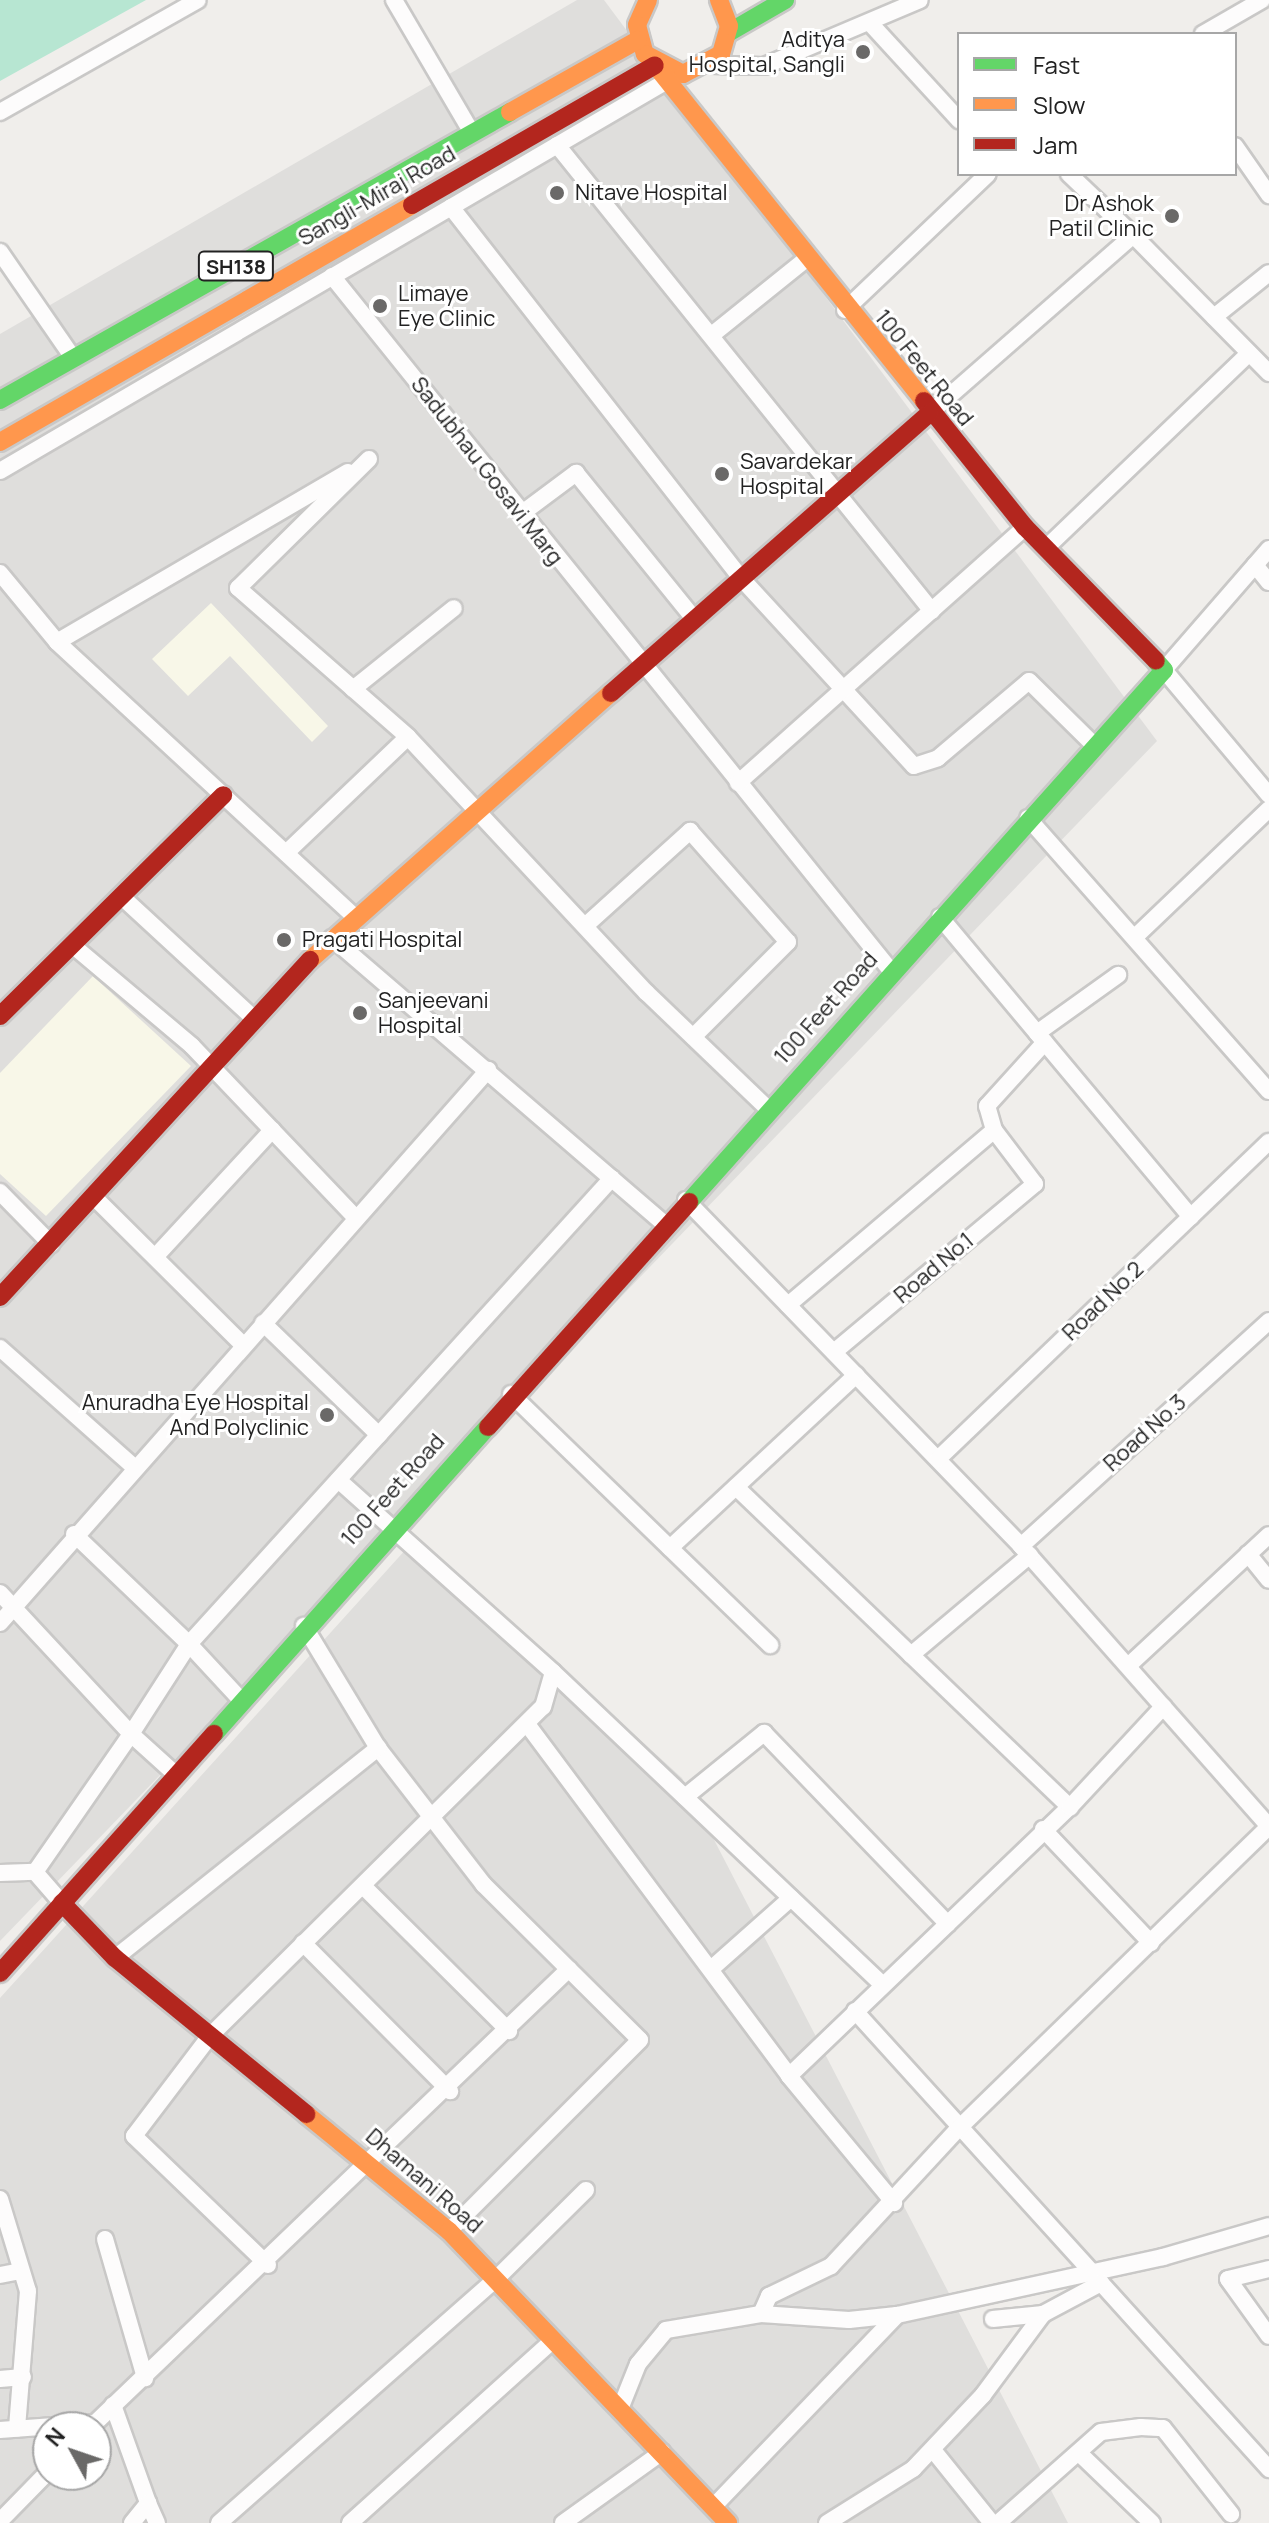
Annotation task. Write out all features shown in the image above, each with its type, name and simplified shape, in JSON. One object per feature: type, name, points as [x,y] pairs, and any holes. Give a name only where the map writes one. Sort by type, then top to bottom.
[{"type":"main road","points":[[638,40],[648,0]]},
{"type":"main road","points":[[719,0],[728,33]]},
{"type":"main road","points":[[655,65],[683,74],[711,65],[728,33],[785,0]]},
{"type":"main road","name":"Sangli-Miraj Road","points":[[0,400],[638,40]]},
{"type":"main road","name":"100 Feet Road","points":[[0,1973],[239,1698],[1164,670],[1025,527],[805,260],[638,40]]},
{"type":"main road","name":"Sangli-Miraj Road","points":[[0,442],[655,65]]},
{"type":"main road","points":[[0,1297],[95,1198],[252,1017],[332,938],[930,413]]},
{"type":"main road","points":[[0,1016],[223,795]]},
{"type":"main road","name":"Dhamani Road","points":[[62,1903],[115,1958],[371,2164],[449,2231],[662,2452],[718,2516]]},
{"type":"street","points":[[0,112],[198,0]]},
{"type":"street","points":[[394,0],[472,133]]},
{"type":"street","points":[[711,65],[764,66],[920,0]]},
{"type":"street","points":[[1207,32],[1263,0],[1269,6]]},
{"type":"street","points":[[870,23],[957,118]]},
{"type":"street","points":[[0,471],[667,81]]},
{"type":"street","points":[[557,145],[713,334],[932,611]]},
{"type":"street","points":[[1237,149],[1269,195]]},
{"type":"street","points":[[845,310],[986,176]]},
{"type":"street","points":[[1071,176],[1269,373]]},
{"type":"street","points":[[451,207],[742,579],[914,766],[938,758],[1029,681],[1095,746]]},
{"type":"street","points":[[930,413],[1133,235]]},
{"type":"street","points":[[0,252],[73,358]]},
{"type":"street","points":[[713,334],[805,260]]},
{"type":"street","points":[[1214,317],[1269,273]]},
{"type":"street","name":"Sadubhau Gosavi Marg","points":[[332,276],[642,666],[891,971]]},
{"type":"street","points":[[1047,547],[1249,353]]},
{"type":"street","points":[[57,642],[369,459],[238,588],[408,737],[585,926],[768,1109]]},
{"type":"street","points":[[521,514],[576,473],[695,620]]},
{"type":"street","points":[[738,783],[1025,527]]},
{"type":"street","points":[[1269,549],[1164,670],[1269,795]]},
{"type":"street","points":[[1255,565],[1269,582]]},
{"type":"street","points":[[0,573],[57,642],[356,918]]},
{"type":"street","points":[[353,689],[454,608]]},
{"type":"street","points":[[286,853],[408,737]]},
{"type":"street","points":[[1135,937],[1269,809]]},
{"type":"street","points":[[1028,818],[1269,1091]]},
{"type":"street","points":[[585,926],[690,831],[788,942],[693,1037]]},
{"type":"street","points":[[121,896],[252,1017]]},
{"type":"street","points":[[940,917],[1191,1217]]},
{"type":"street","points":[[332,938],[664,1224]]},
{"type":"street","points":[[77,949],[209,1066],[356,1218]]},
{"type":"street","points":[[788,1305],[994,1130],[987,1106],[1041,1038],[1118,975]]},
{"type":"street","points":[[0,1623],[74,1534],[488,1070]]},
{"type":"street","points":[[155,1257],[272,1130]]},
{"type":"street","name":"Road No.1","points":[[834,1352],[1035,1184],[994,1130]]},
{"type":"street","name":"Road No.2","points":[[938,1459],[1269,1142]]},
{"type":"street","points":[[35,1872],[189,1644],[612,1178]]},
{"type":"street","points":[[0,1192],[51,1244]]},
{"type":"street","points":[[95,1198],[243,1345]]},
{"type":"street","points":[[686,1200],[1025,1550],[1269,1826],[958,2129],[894,2203],[831,2266],[769,2296],[761,2314]]},
{"type":"street","name":"Road No.3","points":[[911,1655],[1269,1321]]},
{"type":"street","points":[[263,1323],[379,1435]]},
{"type":"street","points":[[0,1348],[134,1467]]},
{"type":"street","points":[[670,1548],[856,1375]]},
{"type":"street","points":[[511,1394],[770,1645]]},
{"type":"street","points":[[338,1480],[553,1672],[881,1983]]},
{"type":"street","points":[[736,1487],[1070,1807]]},
{"type":"street","points":[[74,1534],[189,1644],[239,1698]]},
{"type":"street","points":[[1128,1666],[1269,1535]]},
{"type":"street","points":[[1248,1554],[1269,1580]]},
{"type":"street","points":[[0,1593],[131,1734],[173,1772]]},
{"type":"street","points":[[304,1626],[378,1748],[431,1820],[569,1969],[640,2040],[449,2231]]},
{"type":"street","points":[[268,2265],[134,2136],[210,2036],[543,1707],[553,1672]]},
{"type":"street","points":[[789,2076],[881,1983],[948,1924],[1043,1829],[1070,1807],[1163,1707]]},
{"type":"street","points":[[527,1724],[789,2076],[894,2203]]},
{"type":"street","points":[[685,1797],[764,1733],[948,1924]]},
{"type":"street","points":[[115,1958],[378,1748]]},
{"type":"street","points":[[1043,1829],[1151,1943]]},
{"type":"street","points":[[0,1873],[35,1872]]},
{"type":"street","points":[[35,1872],[62,1903]]},
{"type":"street","points":[[363,1886],[509,2031]]},
{"type":"street","points":[[711,1969],[791,1898]]},
{"type":"street","points":[[303,1943],[450,2091]]},
{"type":"street","points":[[107,2411],[268,2265],[450,2091],[569,1969]]},
{"type":"street","points":[[855,2011],[958,2129],[1269,2469]]},
{"type":"street","points":[[219,2523],[495,2280],[586,2190]]},
{"type":"street","points":[[0,2199],[28,2291],[23,2377],[9,2430],[32,2429]]},
{"type":"street","points":[[620,2409],[638,2364],[666,2330],[761,2314],[849,2320],[897,2315],[1269,2226]]},
{"type":"street","points":[[105,2239],[145,2378]]},
{"type":"street","points":[[1269,2269],[1228,2279],[1269,2336]]},
{"type":"street","points":[[0,2275],[21,2271]]},
{"type":"street","points":[[993,2319],[1043,2314],[1101,2283]]},
{"type":"street","points":[[827,2523],[933,2450],[1043,2314]]},
{"type":"street","points":[[718,2516],[897,2315]]},
{"type":"street","points":[[350,2523],[553,2340]]},
{"type":"street","points":[[0,2379],[23,2377]]},
{"type":"street","points":[[113,2405],[157,2523]]},
{"type":"street","points":[[933,2450],[995,2523],[1101,2432],[1163,2428],[1231,2514]]},
{"type":"street","points":[[563,2523],[662,2452]]},
{"type":"street","points":[[1079,2453],[1152,2523]]},
{"type":"street","points":[[4,2520],[32,2489]]},
{"type":"street","points":[[132,2523],[148,2503]]},
{"type":"shaded area","points":[[577,0],[604,0],[1157,741],[0,1941],[0,334]]},
{"type":"shaded area","points":[[211,603],[328,726],[312,742],[230,656],[188,696],[152,659]]},
{"type":"shaded area","points":[[93,976],[191,1066],[46,1216],[0,1174],[0,1073]]},
{"type":"shaded area","points":[[417,1537],[682,1778],[1068,2523],[0,2523],[0,1998]]},
{"type":"green space","points":[[0,0],[146,0],[0,81]]},
{"type":"traffic: fast","points":[[728,33],[785,0]]},
{"type":"traffic: fast","points":[[0,400],[510,112]]},
{"type":"traffic: fast","points":[[689,1202],[1164,670],[1156,661]]},
{"type":"traffic: fast","points":[[214,1734],[488,1427]]},
{"type":"traffic: slow","points":[[648,0],[637,25],[645,54],[683,74],[721,54],[729,26],[719,0]]},
{"type":"traffic: slow","points":[[510,112],[638,40]]},
{"type":"traffic: slow","points":[[655,65],[924,401]]},
{"type":"traffic: slow","points":[[0,442],[412,205]]},
{"type":"traffic: slow","points":[[310,960],[611,693]]},
{"type":"traffic: slow","points":[[306,2114],[449,2231],[728,2523]]},
{"type":"traffic: jam","points":[[412,205],[655,65]]},
{"type":"traffic: jam","points":[[924,401],[1025,527],[1156,661]]},
{"type":"traffic: jam","points":[[611,693],[930,413]]},
{"type":"traffic: jam","points":[[0,1016],[223,795]]},
{"type":"traffic: jam","points":[[0,1297],[310,960]]},
{"type":"traffic: jam","points":[[488,1427],[689,1202]]},
{"type":"traffic: jam","points":[[0,1973],[214,1734]]},
{"type":"traffic: jam","points":[[62,1903],[115,1958],[306,2114]]},
{"type":"place","name":"Aditya Hospital, Sangli","points":[[863,52]]},
{"type":"place","name":"Nitave Hospital","points":[[557,193]]},
{"type":"place","name":"Dr Ashok Patil Clinic","points":[[1172,216]]},
{"type":"place","name":"Limaye Eye Clinic","points":[[380,306]]},
{"type":"place","name":"Savardekar Hospital","points":[[722,474]]},
{"type":"place","name":"Pragati Hospital","points":[[284,940]]},
{"type":"place","name":"Sanjeevani Hospital","points":[[360,1013]]},
{"type":"place","name":"Anuradha Eye Hospital And Polyclinic","points":[[327,1415]]}]
